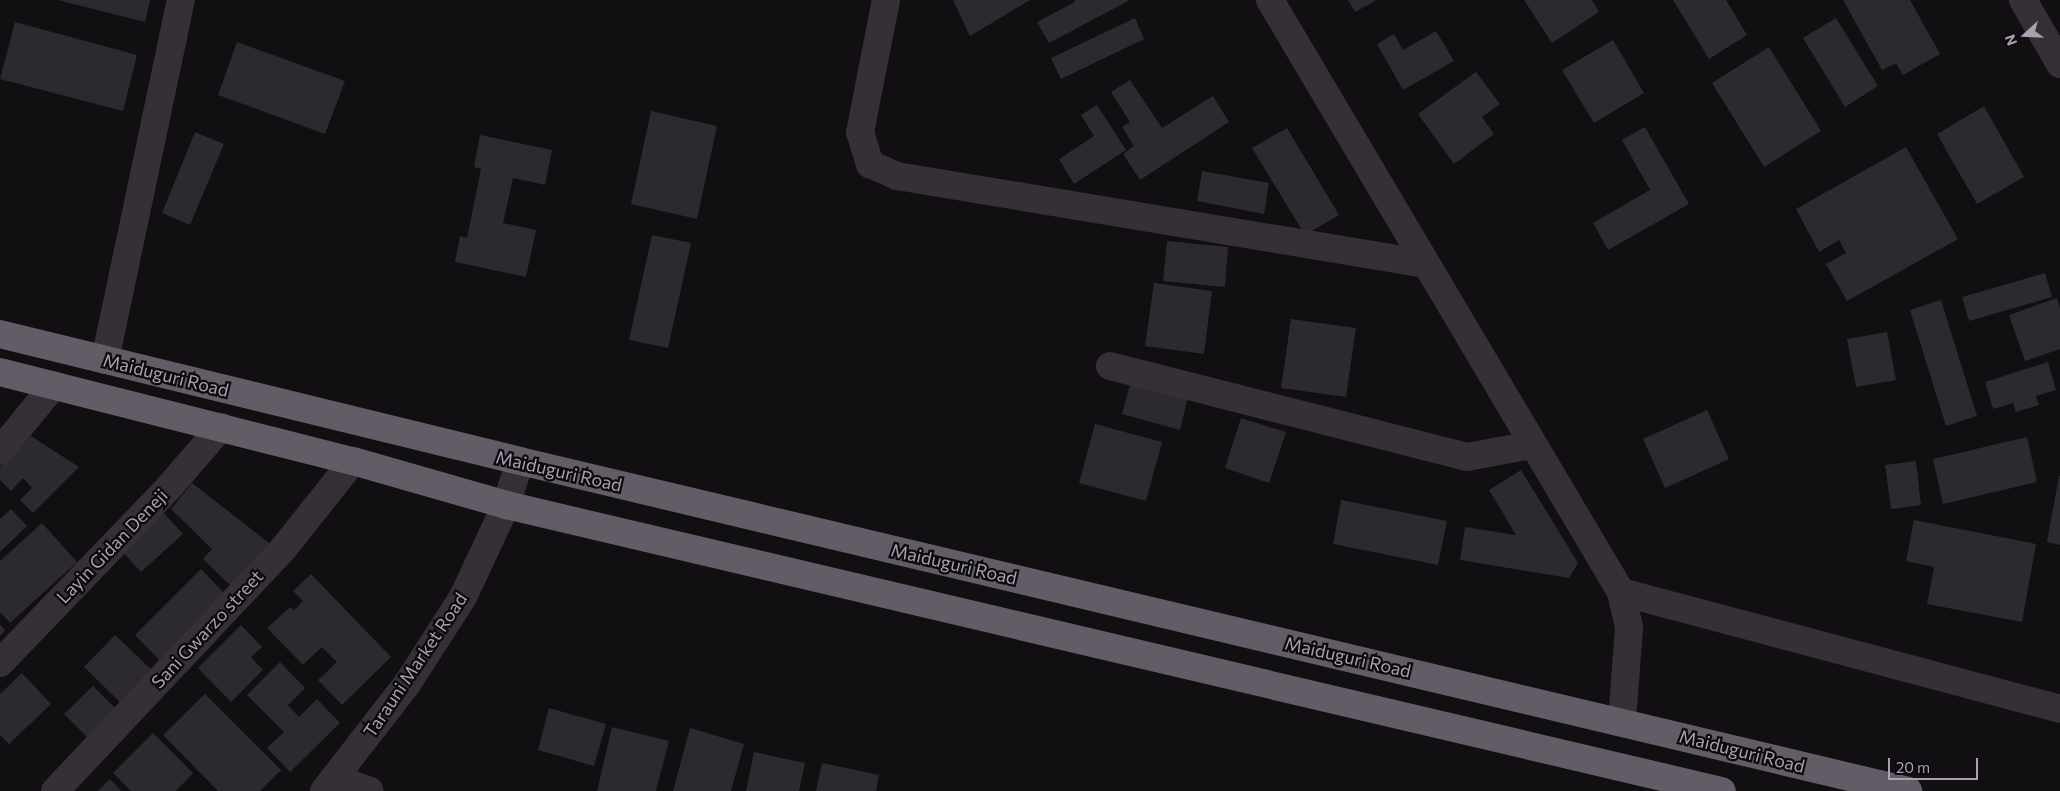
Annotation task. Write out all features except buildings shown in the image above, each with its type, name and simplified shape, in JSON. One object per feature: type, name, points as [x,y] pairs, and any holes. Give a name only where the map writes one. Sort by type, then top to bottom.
[{"type":"highway","name":"Maiduguri Road","points":[[0,334],[520,461],[1908,791]]},
{"type":"highway","name":"Maiduguri Road","points":[[0,372],[353,461],[506,505],[1722,791]]},
{"type":"street","points":[[105,360],[181,0]]},
{"type":"street","points":[[886,0],[860,132],[870,164],[897,176],[1426,264]]},
{"type":"street","points":[[1270,0],[1532,445],[1621,592],[1629,628],[1622,722]]},
{"type":"street","points":[[2023,0],[2060,64]]},
{"type":"street","points":[[1110,366],[1467,457],[1532,445]]},
{"type":"street","points":[[0,451],[54,385]]},
{"type":"street","name":"Layin Gidan Deneji","points":[[0,663],[170,485],[221,427]]},
{"type":"street","name":"Sani Gwarzo street","points":[[55,791],[283,549],[353,461]]},
{"type":"street","name":"Tarauni Market Road","points":[[330,785],[407,684],[462,597],[506,505],[520,461]]},
{"type":"street","points":[[1621,592],[2060,709]]},
{"type":"street","points":[[330,785],[370,791]]}]
